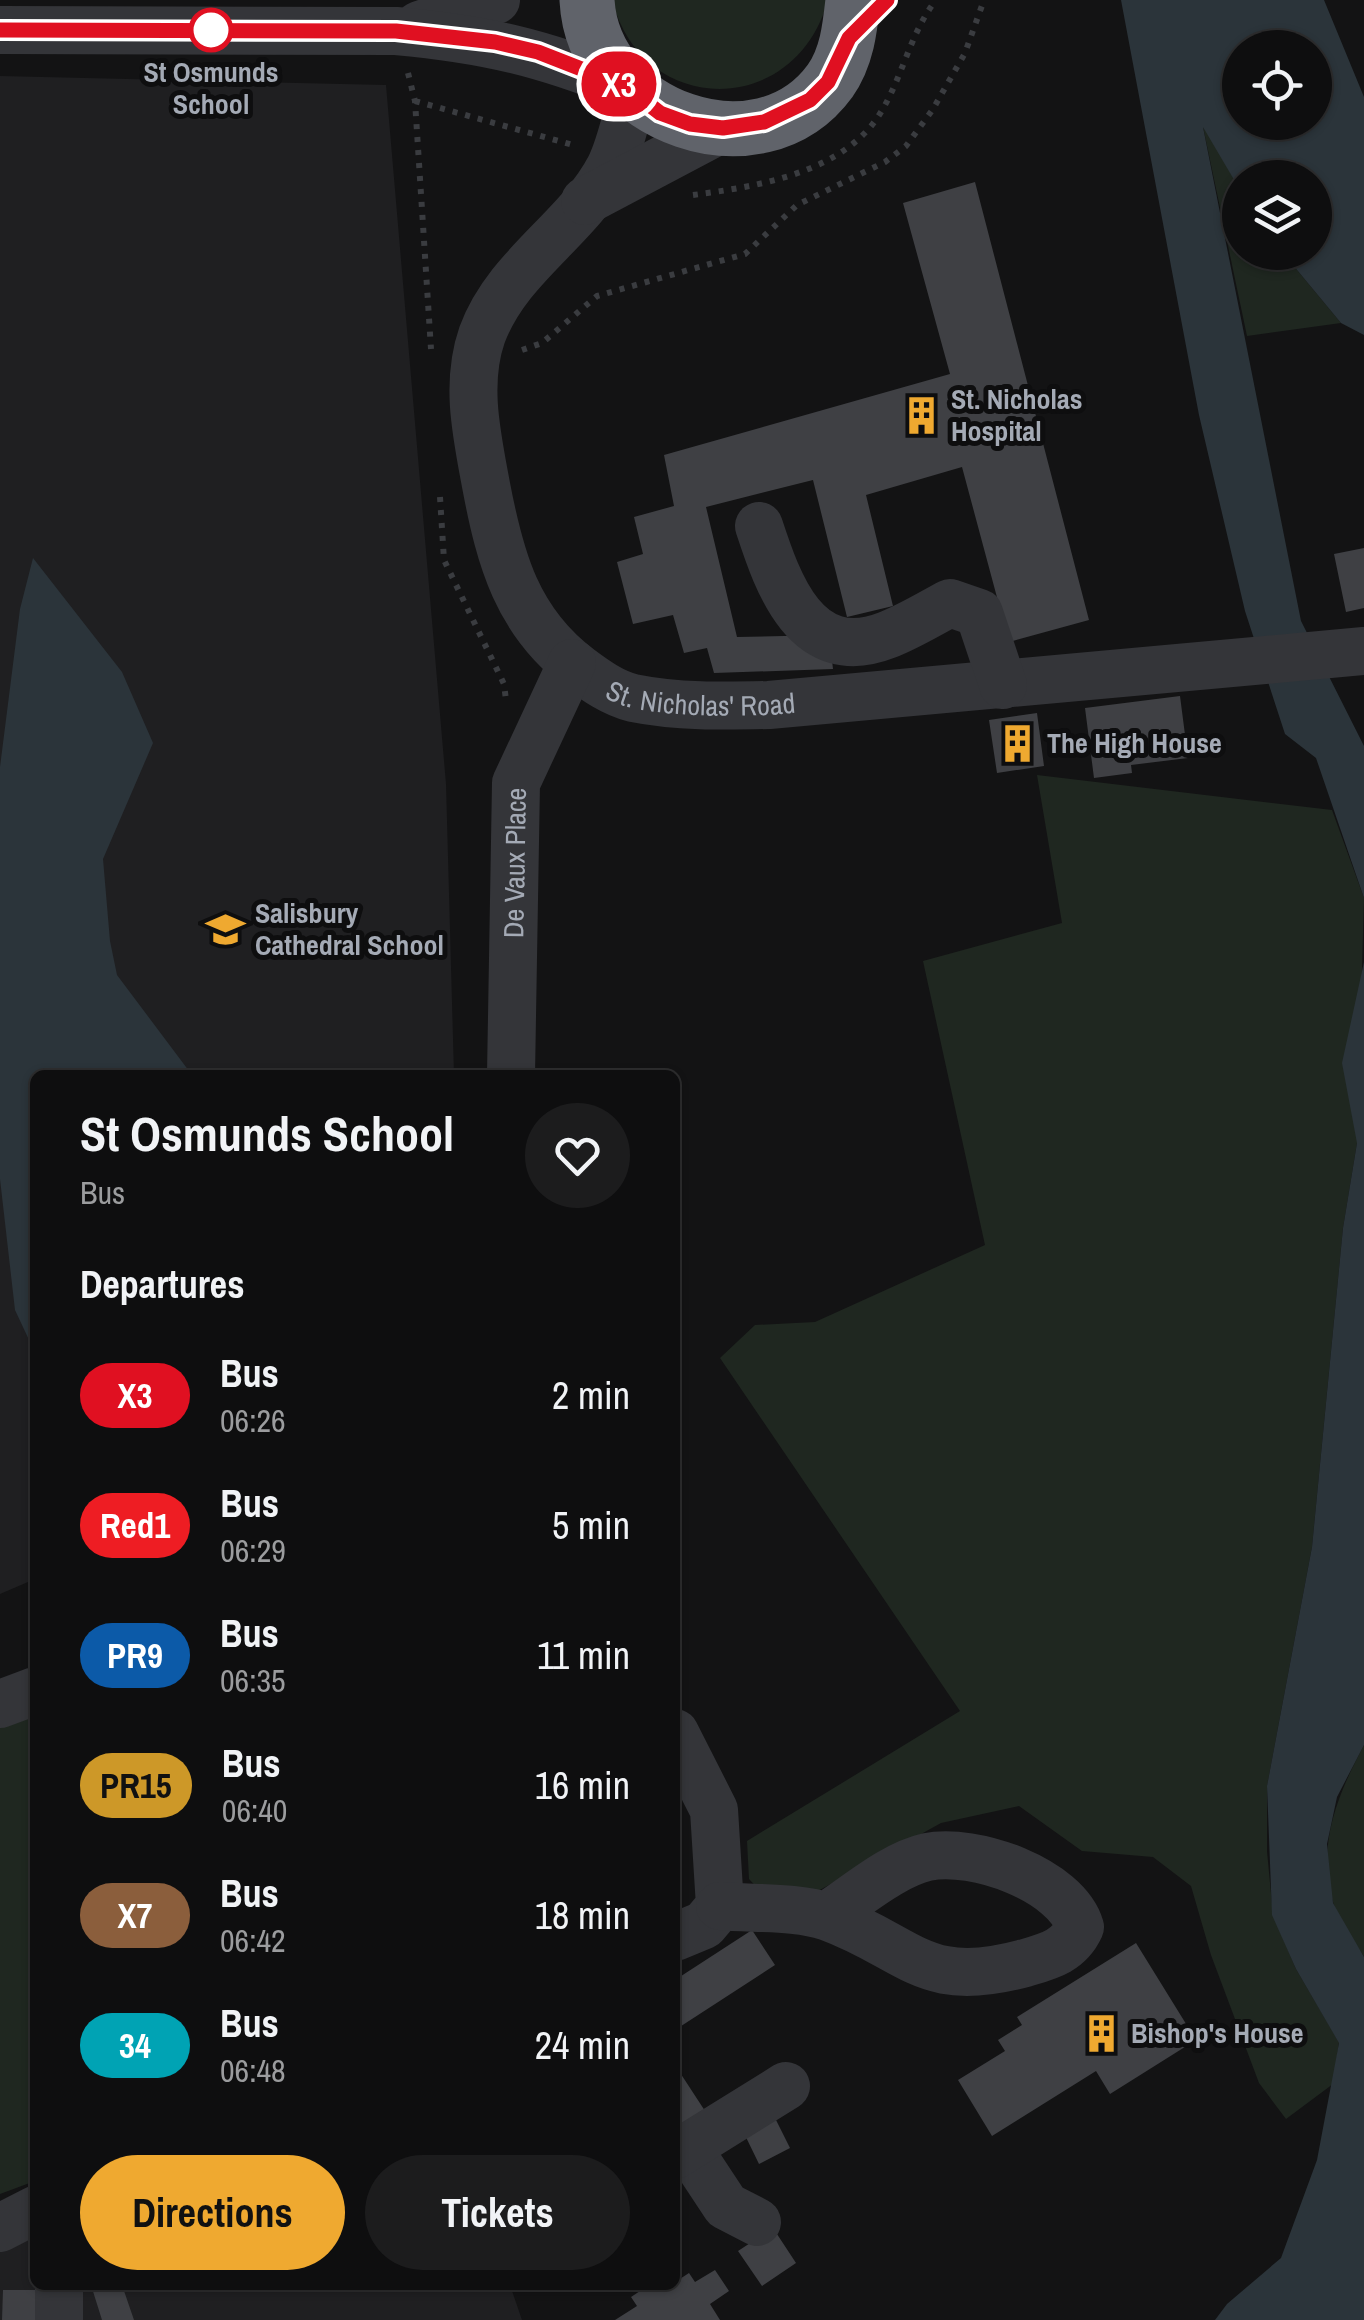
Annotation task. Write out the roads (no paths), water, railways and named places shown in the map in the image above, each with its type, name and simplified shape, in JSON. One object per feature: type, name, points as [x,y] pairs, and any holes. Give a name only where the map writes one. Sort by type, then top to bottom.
[{"type":"highway","points":[[588,0],[601,52],[629,90],[660,113],[690,124],[723,128],[764,122],[810,100],[828,82],[851,19],[887,0]]},
{"type":"street","points":[[396,31],[496,0]]},
{"type":"street","points":[[0,30],[135,15],[396,31],[509,45],[629,90]]},
{"type":"street","name":"St. Nicholas' Road","points":[[629,90],[610,166],[584,202],[535,252],[494,308],[477,352],[473,386],[476,429],[500,554],[522,608],[536,629],[572,663],[602,686],[629,697],[709,706],[1002,685],[1352,652]]},
{"type":"street","name":"St. Nicholas' Road","points":[[584,202],[723,128]]},
{"type":"street","points":[[759,526],[776,579],[794,612],[813,627],[839,640],[884,637],[950,604],[979,613],[1002,685]]},
{"type":"street","name":"De Vaux Place","points":[[511,1070],[516,783],[572,663]]},
{"type":"street","points":[[0,1704],[30,1693]]},
{"type":"street","points":[[680,1743],[714,1810],[700,1923],[690,1955],[680,1964]]},
{"type":"street","points":[[700,1923],[826,1916]]},
{"type":"street","points":[[757,2222],[726,2206],[681,2151],[786,2086]]},
{"type":"street","points":[[0,2228],[30,2213]]},
{"type":"street","points":[[59,2290],[59,2320]]},
{"type":"place","name":"St Osmunds School","points":[[211,30]]},
{"type":"place","name":"St. Nicholas Hospital","points":[[921,415]]},
{"type":"place","name":"The High House","points":[[1017,743]]},
{"type":"place","name":"Salisbury Cathedral School","points":[[225,929]]},
{"type":"place","name":"Bishop's House","points":[[1101,2033]]}]
